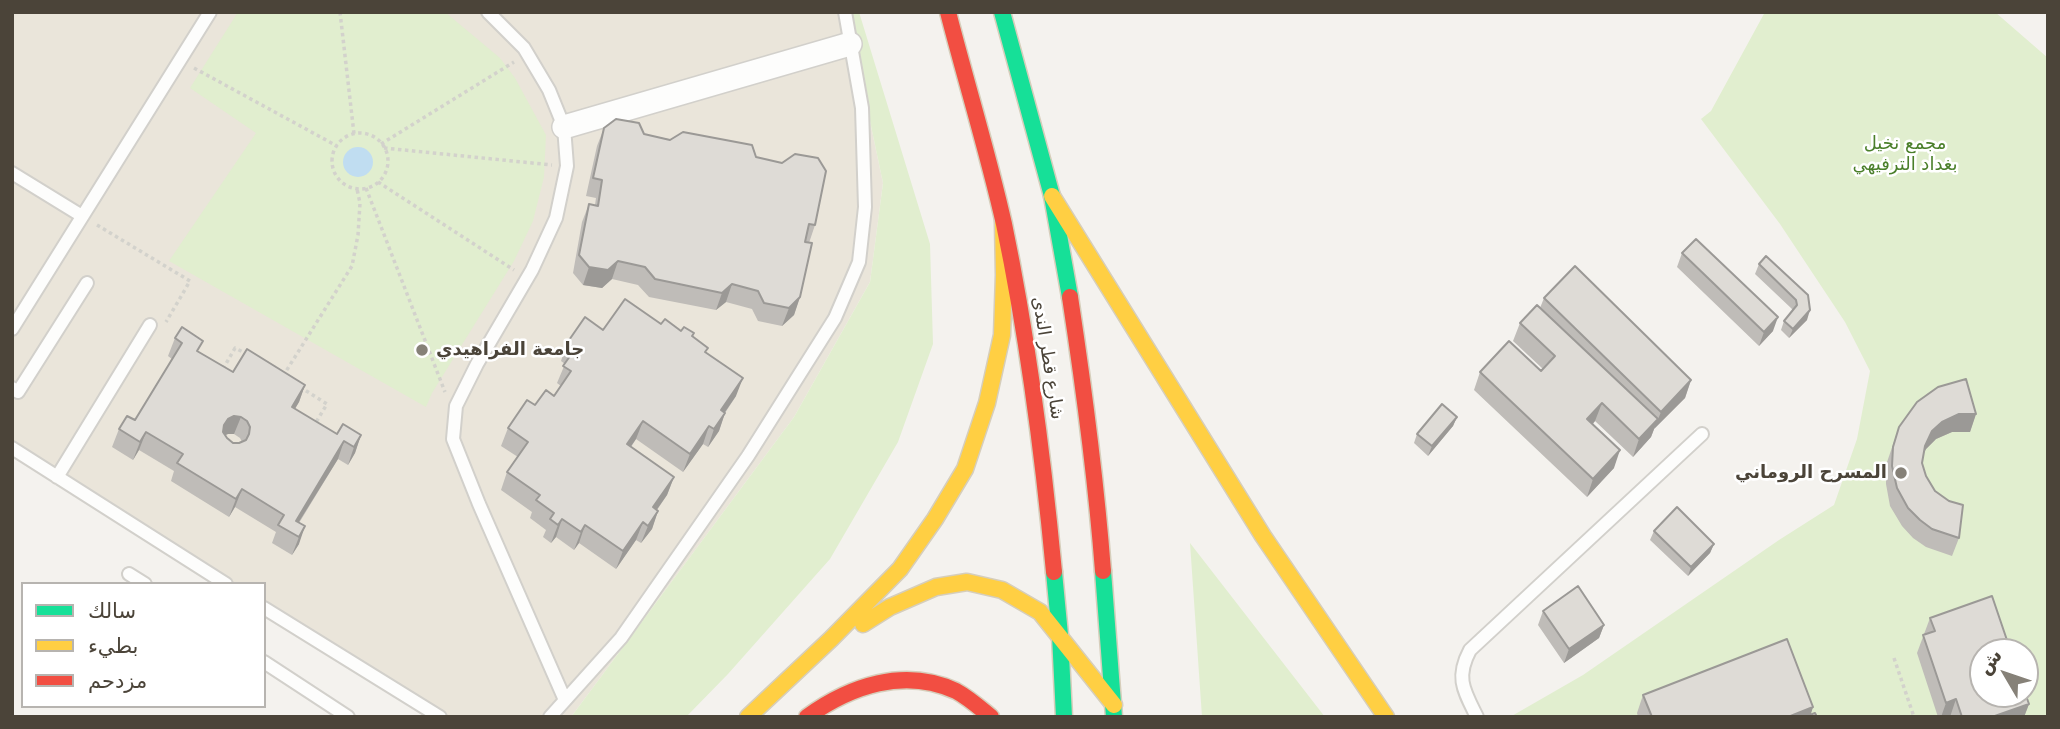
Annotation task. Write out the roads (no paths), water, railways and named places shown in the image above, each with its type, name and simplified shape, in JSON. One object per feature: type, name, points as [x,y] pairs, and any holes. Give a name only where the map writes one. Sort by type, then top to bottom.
[{"type":"main road","name":"شارع قطر الندى","points":[[948,12],[1003,221],[1035,394],[1060,635],[1064,717]]},
{"type":"main road","name":"شارع قطر الندى","points":[[1002,12],[1052,196],[1066,272],[1089,425],[1115,711]]},
{"type":"main road","points":[[1052,196],[1263,536],[1386,717]]},
{"type":"main road","points":[[748,717],[900,569],[935,519],[965,468],[986,403],[1002,335],[1003,221]]},
{"type":"main road","points":[[814,655],[890,607],[936,587],[967,582],[1002,590],[1040,612],[1115,711]]},
{"type":"main road","points":[[807,717],[826,702],[861,685],[906,679],[953,690],[992,717]]},
{"type":"street","points":[[564,127],[850,44]]},
{"type":"lane","points":[[550,717],[621,638],[748,456],[835,318],[859,262],[865,207],[862,108],[845,12]]},
{"type":"lane","points":[[12,329],[207,13]]},
{"type":"lane","points":[[495,15],[524,48],[549,90],[564,127],[566,166],[556,218],[528,278],[477,364],[456,406],[453,439],[565,700]]},
{"type":"lane","points":[[12,173],[82,216]]},
{"type":"lane","points":[[12,388],[18,392],[87,283]]},
{"type":"lane","points":[[57,477],[150,325]]},
{"type":"lane","points":[[1478,717],[1461,681],[1462,664],[1470,650],[1702,435]]},
{"type":"lane","points":[[12,448],[223,582]]},
{"type":"lane","points":[[130,574],[142,582]]},
{"type":"lane","points":[[266,609],[440,717]]},
{"type":"lane","points":[[266,663],[348,717]]},
{"type":"water","points":[[358,147],[369,151],[373,162],[369,173],[358,177],[347,173],[343,162],[347,151]]},
{"type":"place","name":"جامعة الفراهيدي","points":[[422,350]]},
{"type":"place","name":"المسرح الروماني","points":[[1901,473]]},
{"type":"park label","name":"مجمع نخيل بغداد الترفيهي","points":[[1905,154]]}]
